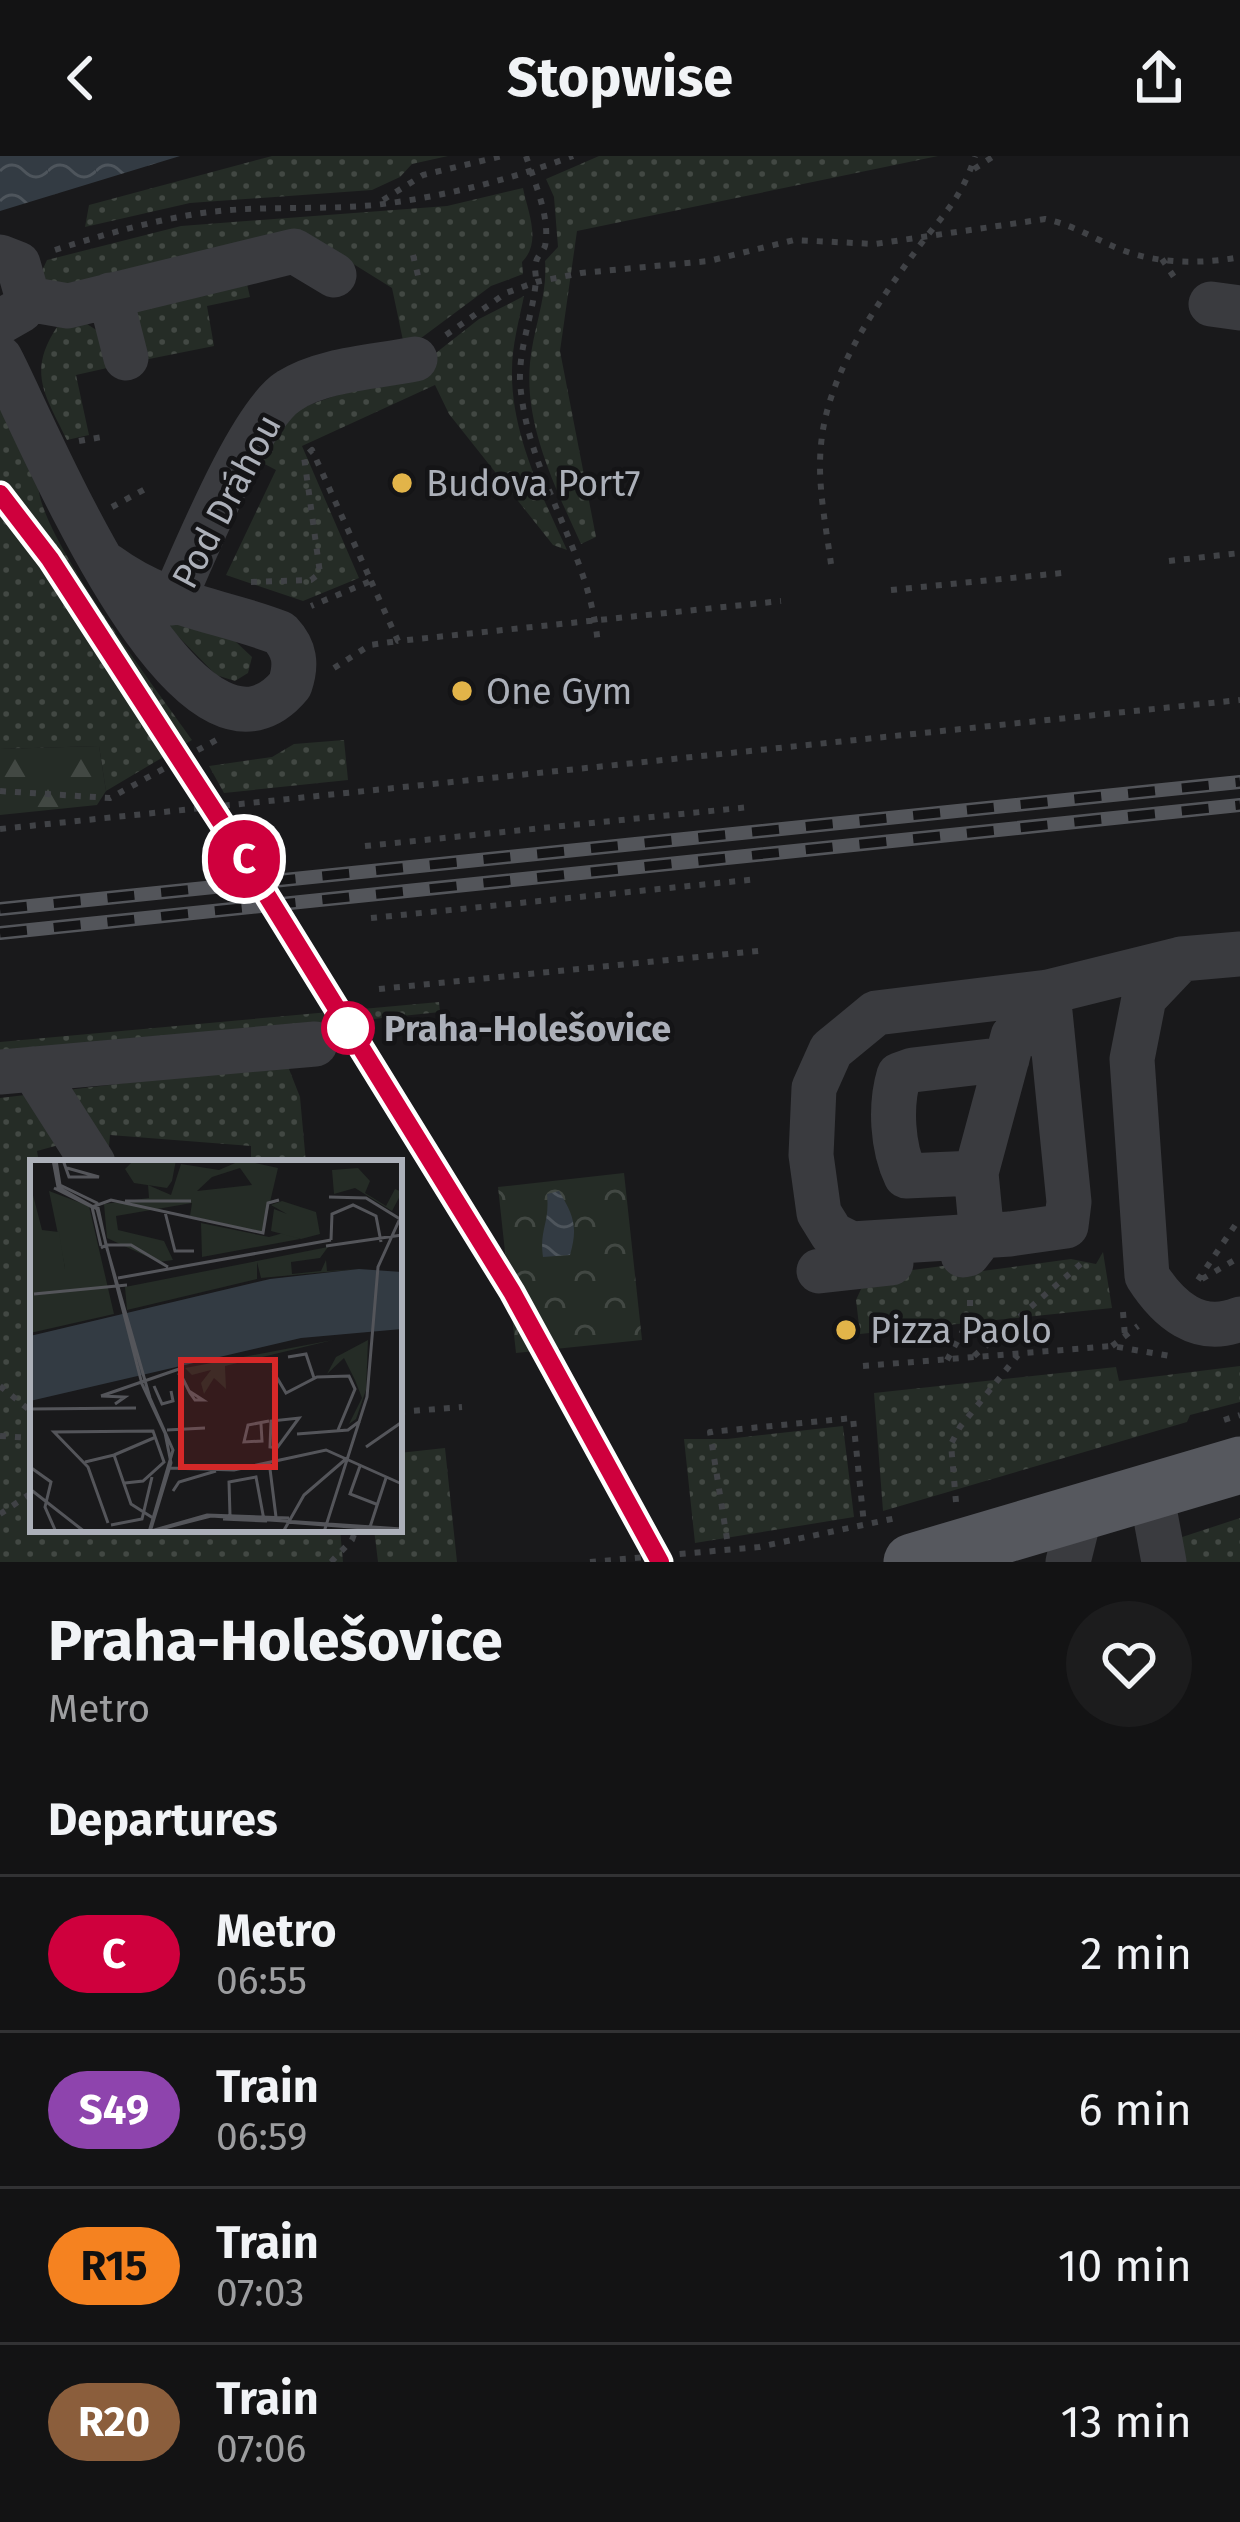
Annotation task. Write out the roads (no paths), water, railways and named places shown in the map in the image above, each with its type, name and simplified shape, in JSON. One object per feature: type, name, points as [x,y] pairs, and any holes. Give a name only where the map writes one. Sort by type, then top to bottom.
[{"type":"main road","points":[[912,1562],[1074,1538],[1151,1492],[1240,1465]]},
{"type":"lane","points":[[12,286],[68,306],[294,251],[334,275]]},
{"type":"lane","points":[[110,295],[127,358]]},
{"type":"lane","name":"Pod Dráhou","points":[[0,358],[119,593],[174,668],[205,698],[248,709],[268,704],[290,685],[294,657],[280,633],[172,603],[106,565]]},
{"type":"lane","name":"Pod Dráhou","points":[[172,603],[254,433],[286,392],[313,380],[416,358]]},
{"type":"lane","points":[[819,1271],[968,1254],[982,1236],[976,1173],[1012,1036],[1050,1011],[1181,959],[1240,954]]},
{"type":"lane","points":[[1181,959],[1144,998],[1132,1059],[1147,1276],[1165,1305],[1197,1322],[1240,1319]]},
{"type":"lane","points":[[1050,1011],[1070,1202],[1066,1226],[852,1244],[832,1234],[819,1213],[811,1156],[814,1088],[831,1050],[876,1013],[1050,1011]]},
{"type":"lane","points":[[16,1071],[315,1044]]},
{"type":"lane","points":[[976,1173],[907,1176],[893,1102],[897,1082],[913,1070],[1007,1059]]},
{"type":"lane","points":[[16,1071],[90,1160]]},
{"type":"lane","points":[[1151,1492],[1164,1562]]},
{"type":"water","points":[[0,156],[180,156],[0,211]]},
{"type":"water","points":[[559,1191],[573,1222],[570,1255],[543,1257],[547,1194]]},
{"type":"railway","points":[[0,909],[1240,782]]},
{"type":"railway","points":[[0,933],[1240,805]]},
{"type":"metro line","name":"C","points":[[0,494],[50,559],[209,801],[512,1292],[660,1562]]},
{"type":"place","name":"Budova Port7","points":[[402,483]]},
{"type":"place","name":"One Gym","points":[[462,691]]},
{"type":"place","name":"Praha-Holešovice","points":[[348,1028]]},
{"type":"place","name":"Pizza Paolo","points":[[846,1330]]}]
